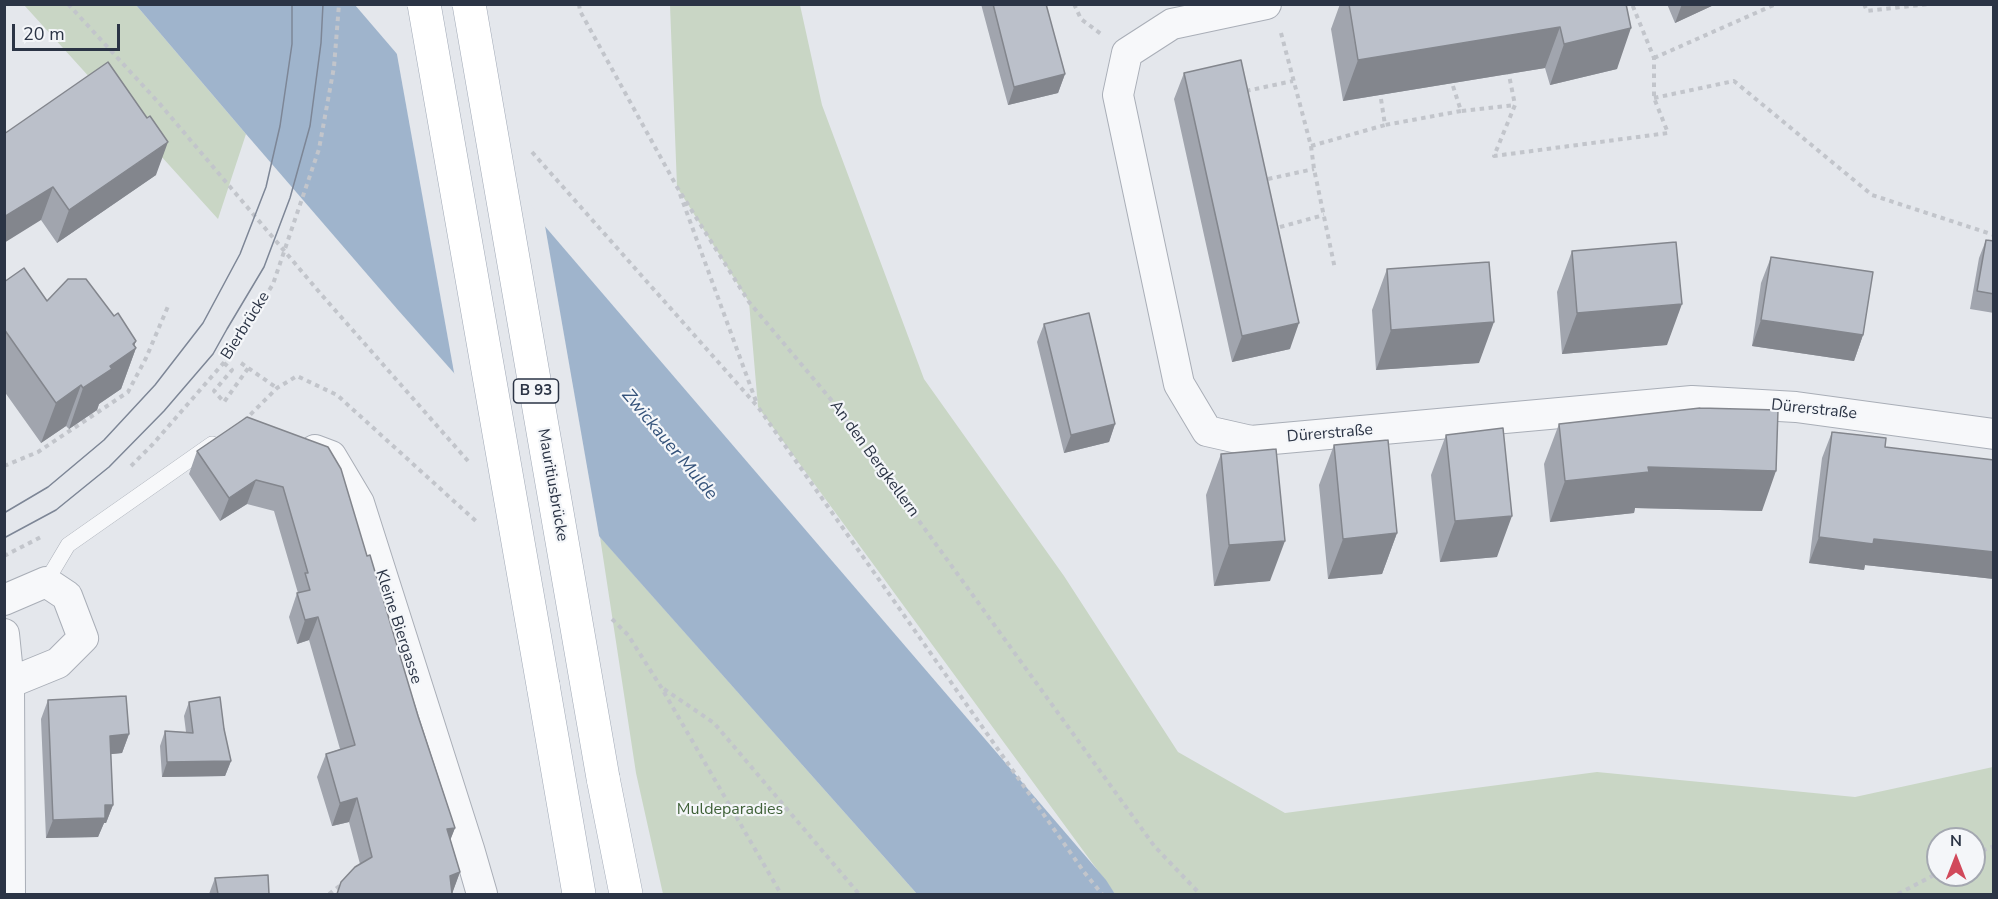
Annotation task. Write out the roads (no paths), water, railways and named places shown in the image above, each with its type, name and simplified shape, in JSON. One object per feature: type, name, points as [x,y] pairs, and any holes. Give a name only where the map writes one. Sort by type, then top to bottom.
[{"type":"main road","name":"B 93","points":[[424,4],[579,894]]},
{"type":"main road","name":"Mauritiusbrücke","points":[[469,4],[603,778],[626,894]]},
{"type":"street","name":"Dürerstraße","points":[[1272,15],[1172,24],[1128,53],[1118,95],[1179,384],[1207,431],[1251,441],[1692,400],[1796,406],[1994,434]]},
{"type":"street","name":"Kleine Biergasse","points":[[286,440],[331,456],[359,503],[482,894]]},
{"type":"street","points":[[4,600],[46,582],[68,596],[83,639],[58,663],[9,683]]},
{"type":"street","points":[[4,634],[9,683],[10,894]]},
{"type":"lane","points":[[46,582],[68,544],[242,423]]},
{"type":"water","name":"Zwickauer Mulde","points":[[136,5],[355,5],[1106,880],[1115,894],[917,894],[398,310]]},
{"type":"tram line","points":[[4,513],[48,487],[104,440],[155,385],[203,323],[240,254],[266,187],[280,126],[292,44],[292,4]]},
{"type":"tram line","points":[[4,538],[56,510],[109,467],[164,411],[213,354],[264,267],[290,198],[310,126],[321,43],[323,4]]},
{"type":"park label","name":"Muldeparadies","points":[[730,810]]}]
